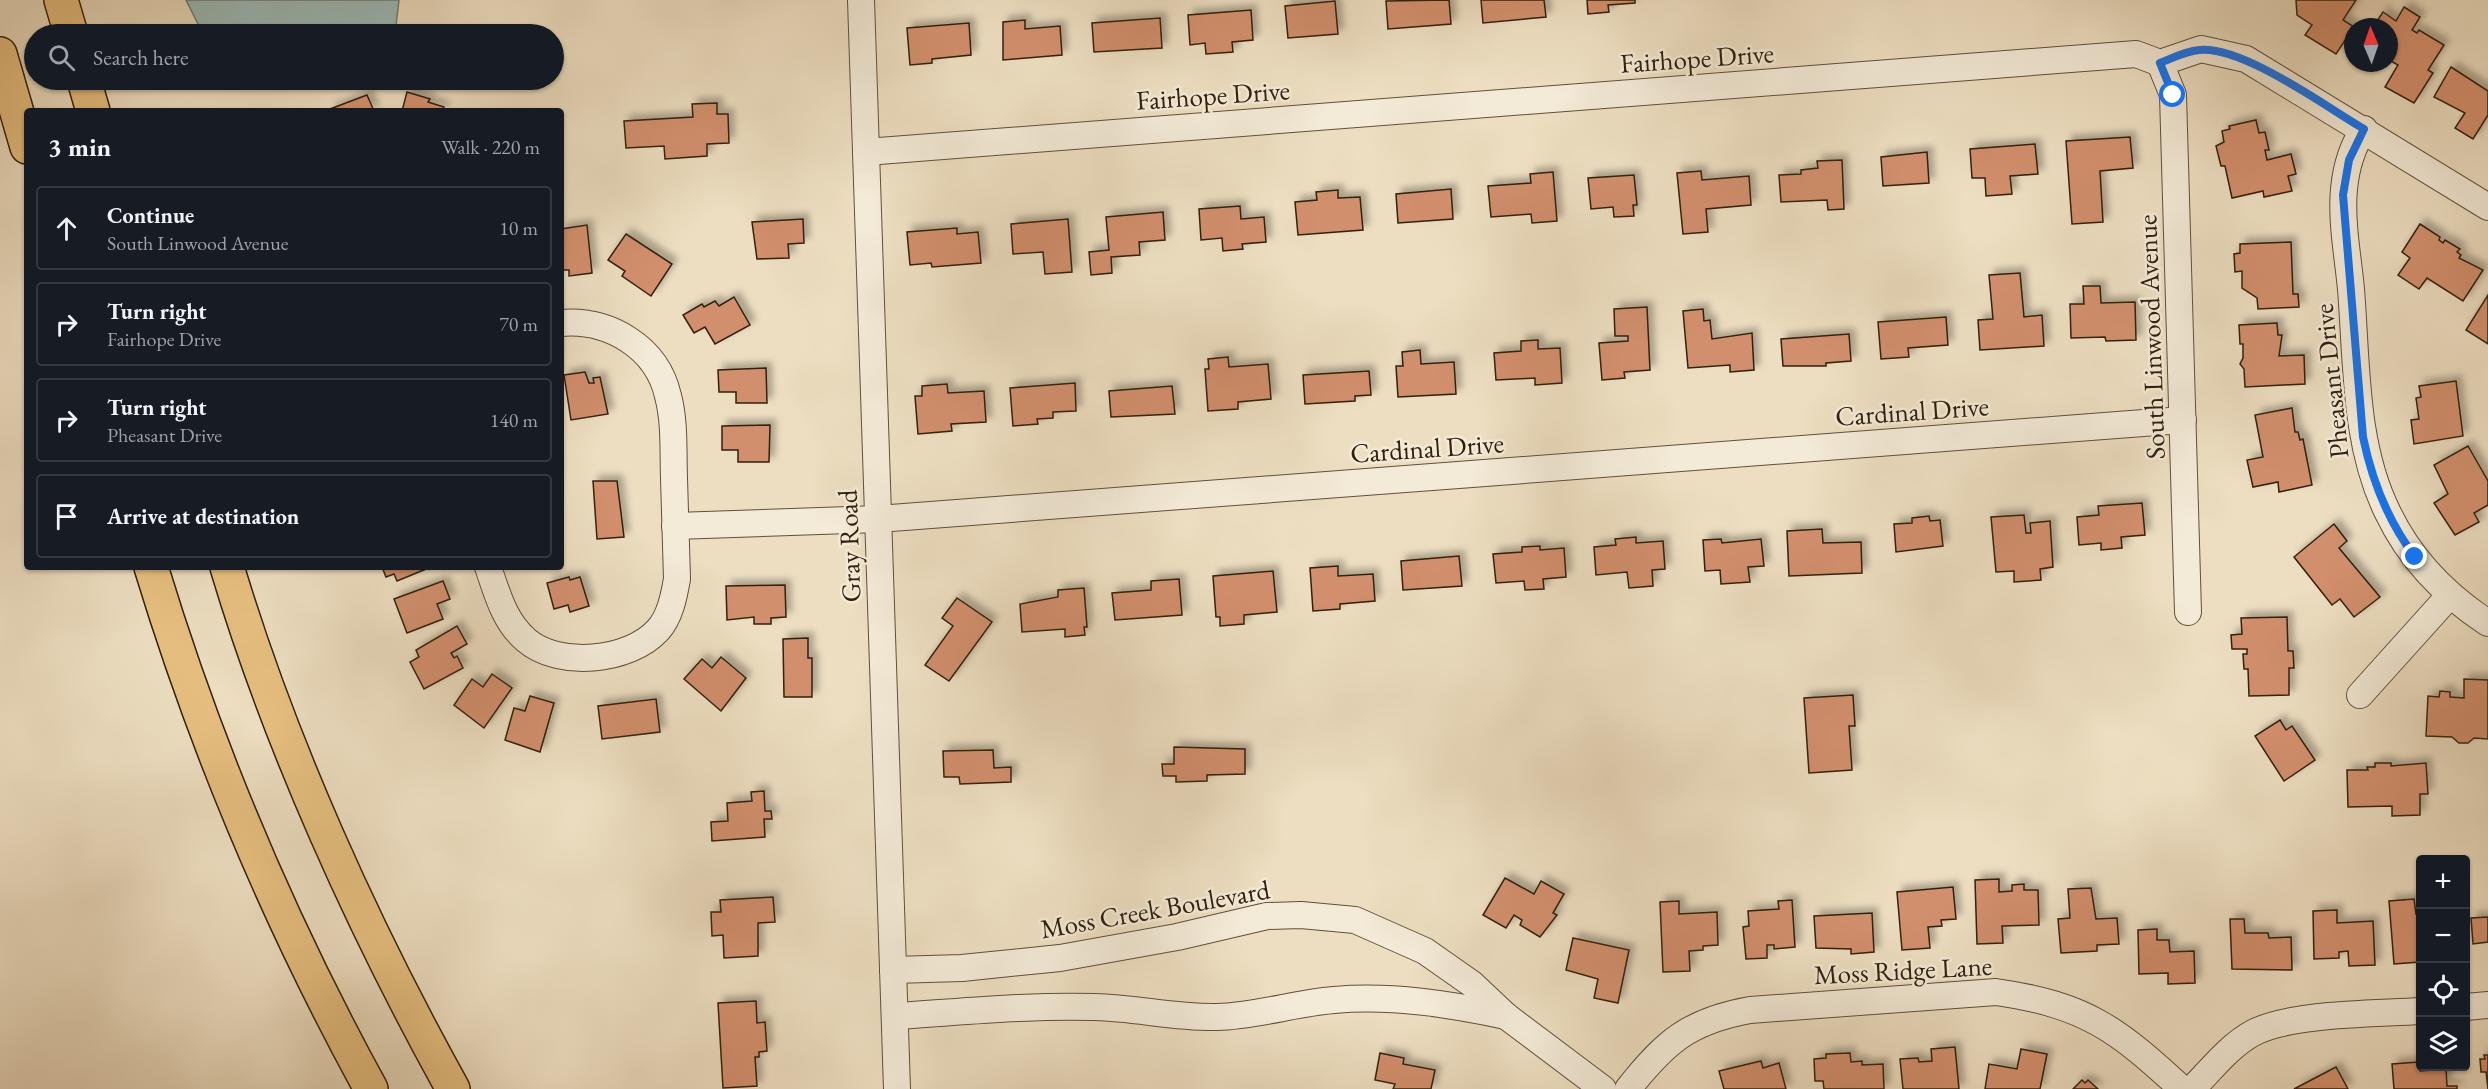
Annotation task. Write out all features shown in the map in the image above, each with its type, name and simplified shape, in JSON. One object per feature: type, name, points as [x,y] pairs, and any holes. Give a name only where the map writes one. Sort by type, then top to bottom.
[{"type":"highway","points":[[61,0],[68,24]]},
{"type":"highway","points":[[0,54],[24,137]]},
{"type":"highway","points":[[87,90],[92,108]]},
{"type":"highway","points":[[152,570],[170,630],[222,774],[282,914],[371,1089]]},
{"type":"highway","points":[[228,570],[241,614],[291,746],[352,889],[409,1010],[453,1089]]},
{"type":"street","name":"Gray Road","points":[[861,0],[897,1089]]},
{"type":"street","points":[[2160,63],[2201,49],[2246,59],[2364,129],[2488,207]]},
{"type":"street","name":"Fairhope Drive","points":[[866,152],[2136,54],[2160,63]]},
{"type":"street","name":"South Linwood Avenue","points":[[2160,63],[2173,95],[2188,612]]},
{"type":"street","name":"Pheasant Drive","points":[[2364,129],[2349,160],[2343,195],[2363,437],[2370,466],[2388,515],[2421,566],[2450,595],[2488,623]]},
{"type":"street","points":[[489,570],[507,616],[527,642],[541,649],[573,657],[612,654],[645,641],[659,629],[667,615],[677,579],[672,419],[664,381],[644,351],[621,334],[594,325],[564,323]]},
{"type":"street","name":"Cardinal Drive","points":[[675,526],[878,519],[2183,420]]},
{"type":"street","points":[[2360,695],[2450,595]]},
{"type":"street","name":"Moss Creek Boulevard","points":[[893,970],[962,968],[1060,958],[1177,937],[1267,916],[1301,915],[1355,920],[1425,951],[1472,984],[1506,1016],[1603,1089]]},
{"type":"street","name":"Moss Ridge Lane","points":[[1628,1089],[1666,1045],[1700,1023],[1719,1016],[1750,1010],[1996,992],[2036,998],[2075,1010],[2111,1029],[2182,1089]]},
{"type":"street","name":"Moss Creek Boulevard","points":[[895,1016],[1057,1006],[1098,1007],[1216,1017],[1256,1014],[1332,1000],[1377,998],[1470,1008],[1506,1016]]},
{"type":"street","points":[[2470,1007],[2488,1005]]},
{"type":"street","points":[[2192,1089],[2232,1049],[2252,1033],[2268,1026],[2301,1019],[2416,1011]]},
{"type":"water","points":[[186,0],[399,0],[396,24],[198,24]]},
{"type":"building","points":[[1449,0],[1451,24],[1388,29],[1386,1]]},
{"type":"building","points":[[1481,0],[1544,0],[1546,17],[1483,23]]},
{"type":"building","points":[[1587,0],[1635,0],[1635,3],[1608,5],[1609,12],[1588,14]]},
{"type":"building","points":[[2296,0],[2356,0],[2343,20],[2344,42],[2336,54],[2305,35],[2312,25],[2297,15]]},
{"type":"building","points":[[1335,1],[1338,34],[1288,38],[1285,6]]},
{"type":"building","points":[[2404,7],[2420,17],[2412,30],[2417,33],[2419,30],[2444,45],[2428,70],[2433,73],[2414,103],[2385,87],[2394,72],[2398,72],[2398,18]]},
{"type":"building","points":[[1251,10],[1253,40],[1232,42],[1233,52],[1206,54],[1205,43],[1190,45],[1188,15]]},
{"type":"building","points":[[2383,12],[2392,18],[2379,18]]},
{"type":"building","points":[[1160,18],[1162,48],[1094,52],[1092,23]]},
{"type":"building","points":[[1025,20],[1025,29],[1060,26],[1062,55],[1003,60],[1003,22]]},
{"type":"building","points":[[969,23],[971,55],[932,59],[932,63],[910,65],[907,28]]},
{"type":"building","points":[[2451,67],[2488,91],[2488,115],[2473,139],[2455,128],[2465,113],[2434,97]]},
{"type":"building","points":[[407,92],[430,99],[428,102],[444,107],[444,108],[403,108]]},
{"type":"building","points":[[367,95],[373,108],[333,108]]},
{"type":"building","points":[[717,103],[717,114],[728,114],[729,143],[707,144],[707,156],[665,159],[664,146],[626,148],[624,121],[693,117],[692,104]]},
{"type":"building","points":[[2256,120],[2259,133],[2265,132],[2269,150],[2265,150],[2267,160],[2291,154],[2296,174],[2288,176],[2292,191],[2264,197],[2263,191],[2232,198],[2225,166],[2221,166],[2216,146],[2224,142],[2222,131],[2230,129],[2229,126]]},
{"type":"building","points":[[2130,137],[2133,168],[2100,171],[2103,222],[2072,224],[2066,141]]},
{"type":"building","points":[[2035,144],[2038,174],[2010,176],[2012,194],[1986,196],[1985,178],[1972,178],[1970,149]]},
{"type":"building","points":[[1927,152],[1929,183],[1883,186],[1881,157]]},
{"type":"building","points":[[1842,160],[1844,209],[1828,210],[1827,200],[1781,202],[1779,175],[1801,174],[1801,170],[1818,168],[1817,161]]},
{"type":"building","points":[[1701,171],[1702,180],[1749,176],[1751,205],[1706,209],[1708,232],[1683,234],[1677,173]]},
{"type":"building","points":[[1553,172],[1557,221],[1532,223],[1531,214],[1491,217],[1488,186],[1531,183],[1530,174]]},
{"type":"building","points":[[1634,175],[1637,205],[1633,205],[1634,216],[1614,217],[1613,207],[1591,209],[1588,178]]},
{"type":"building","points":[[1451,189],[1453,219],[1398,223],[1396,194]]},
{"type":"building","points":[[1338,190],[1338,198],[1360,197],[1363,230],[1298,235],[1295,202],[1317,200],[1316,192]]},
{"type":"building","points":[[1240,206],[1241,219],[1264,217],[1266,242],[1242,244],[1243,249],[1223,251],[1222,238],[1201,240],[1199,209]]},
{"type":"building","points":[[1163,212],[1165,240],[1139,242],[1140,255],[1111,257],[1112,273],[1091,275],[1089,252],[1109,250],[1106,217]]},
{"type":"building","points":[[803,219],[804,243],[788,244],[789,258],[757,259],[752,222]]},
{"type":"building","points":[[1068,219],[1072,272],[1045,274],[1043,252],[1013,254],[1011,224]]},
{"type":"building","points":[[2420,224],[2440,237],[2439,240],[2443,243],[2445,240],[2460,249],[2457,252],[2461,255],[2459,258],[2483,270],[2463,301],[2427,278],[2419,289],[2398,275],[2410,258],[2402,252]]},
{"type":"building","points":[[587,225],[592,273],[569,276],[569,270],[564,270],[564,229]]},
{"type":"building","points":[[957,228],[957,234],[978,232],[981,263],[932,267],[931,263],[910,265],[907,232]]},
{"type":"building","points":[[626,234],[672,264],[651,296],[622,276],[625,271],[608,260]]},
{"type":"building","points":[[2291,242],[2293,294],[2298,294],[2299,307],[2258,309],[2257,298],[2242,288],[2242,271],[2235,272],[2234,254],[2240,253],[2240,244]]},
{"type":"building","points":[[2020,273],[2024,317],[2042,315],[2044,346],[1980,350],[1978,320],[1993,319],[1989,275]]},
{"type":"building","points":[[2083,286],[2100,286],[2101,303],[2135,302],[2136,340],[2106,341],[2105,337],[2071,338],[2070,304],[2084,304]]},
{"type":"building","points":[[2488,295],[2488,344],[2466,330]]},
{"type":"building","points":[[734,297],[750,325],[715,344],[705,327],[694,333],[683,315],[702,304],[704,307],[715,301],[719,306]]},
{"type":"building","points":[[1647,307],[1650,370],[1624,372],[1625,378],[1602,380],[1599,343],[1628,341],[1628,336],[1615,336],[1614,309]]},
{"type":"building","points":[[1703,309],[1704,321],[1710,320],[1712,339],[1752,333],[1754,370],[1730,372],[1730,365],[1688,368],[1683,311]]},
{"type":"building","points":[[1946,317],[1948,345],[1908,348],[1909,357],[1881,359],[1878,322]]},
{"type":"building","points":[[2277,323],[2278,335],[2282,335],[2279,356],[2304,355],[2305,384],[2245,387],[2244,369],[2240,364],[2243,358],[2243,344],[2240,344],[2239,325]]},
{"type":"building","points":[[1849,334],[1851,361],[1826,363],[1826,366],[1783,366],[1781,339]]},
{"type":"building","points":[[1538,340],[1538,349],[1560,348],[1562,383],[1535,385],[1535,378],[1496,380],[1494,353],[1521,351],[1521,341]]},
{"type":"building","points":[[1420,350],[1421,364],[1454,362],[1456,394],[1398,397],[1396,366],[1403,366],[1402,352]]},
{"type":"building","points":[[1228,357],[1229,367],[1268,364],[1271,399],[1238,402],[1238,409],[1208,411],[1205,369],[1209,369],[1208,359]]},
{"type":"building","points":[[766,368],[767,403],[736,403],[736,392],[719,392],[718,370]]},
{"type":"building","points":[[1369,371],[1371,395],[1355,396],[1355,401],[1305,404],[1303,375]]},
{"type":"building","points":[[585,372],[589,383],[594,383],[593,378],[600,377],[608,414],[571,420],[564,375]]},
{"type":"building","points":[[2456,381],[2463,436],[2414,444],[2411,420],[2419,419],[2416,398],[2421,397],[2419,386]]},
{"type":"building","points":[[1075,383],[1076,411],[1053,412],[1053,418],[1037,419],[1038,424],[1013,426],[1010,388]]},
{"type":"building","points":[[947,384],[948,393],[984,391],[986,422],[951,424],[952,431],[918,434],[915,396],[922,396],[922,386]]},
{"type":"building","points":[[1172,386],[1175,414],[1111,417],[1109,391]]},
{"type":"building","points":[[2292,408],[2295,432],[2298,432],[2300,440],[2303,439],[2312,485],[2279,492],[2278,482],[2253,487],[2247,460],[2263,457],[2255,415]]},
{"type":"building","points":[[770,425],[769,462],[738,462],[738,450],[722,450],[722,426]]},
{"type":"building","points":[[2468,446],[2488,481],[2488,505],[2474,513],[2479,522],[2455,535],[2434,503],[2448,494],[2434,465]]},
{"type":"building","points":[[593,481],[617,481],[624,537],[597,539]]},
{"type":"building","points":[[2142,503],[2145,535],[2121,537],[2122,548],[2101,550],[2101,543],[2079,545],[2077,517],[2099,515],[2098,506]]},
{"type":"building","points":[[2024,515],[2026,533],[2031,533],[2030,523],[2050,521],[2053,567],[2040,569],[2041,580],[2014,582],[2014,571],[1996,572],[1991,517]]},
{"type":"building","points":[[1929,516],[1930,521],[1940,520],[1943,546],[1896,552],[1894,524],[1912,523],[1912,518]]},
{"type":"building","points":[[2334,524],[2347,541],[2339,548],[2380,597],[2354,617],[2340,599],[2332,605],[2294,557]]},
{"type":"building","points":[[1822,529],[1823,543],[1861,542],[1862,573],[1789,576],[1787,531]]},
{"type":"building","points":[[1636,537],[1636,543],[1663,541],[1665,569],[1652,570],[1653,586],[1629,588],[1627,572],[1596,575],[1594,547],[1616,545],[1615,539]]},
{"type":"building","points":[[1721,539],[1722,543],[1761,539],[1764,566],[1748,567],[1750,582],[1721,584],[1720,570],[1705,571],[1703,540]]},
{"type":"building","points":[[1540,546],[1540,550],[1564,548],[1566,577],[1543,579],[1544,589],[1525,590],[1524,581],[1496,583],[1493,554],[1522,552],[1522,547]]},
{"type":"building","points":[[1459,556],[1462,586],[1403,590],[1401,561]]},
{"type":"building","points":[[1338,566],[1338,576],[1373,574],[1375,601],[1340,604],[1340,609],[1313,611],[1310,568]]},
{"type":"building","points":[[383,570],[424,570],[397,581],[394,574],[386,577]]},
{"type":"building","points":[[1273,571],[1277,612],[1244,615],[1244,624],[1220,626],[1220,617],[1216,617],[1213,576]]},
{"type":"building","points":[[569,577],[570,580],[580,577],[589,606],[570,612],[568,605],[554,609],[547,583]]},
{"type":"building","points":[[1179,579],[1182,615],[1115,620],[1112,593],[1151,590],[1151,581]]},
{"type":"building","points":[[443,581],[450,599],[437,604],[443,619],[407,633],[394,599]]},
{"type":"building","points":[[785,585],[786,617],[771,618],[771,624],[754,624],[754,617],[727,620],[726,586]]},
{"type":"building","points":[[1084,588],[1087,627],[1084,627],[1085,635],[1065,637],[1065,629],[1022,632],[1020,604],[1058,597],[1058,590]]},
{"type":"building","points":[[957,598],[992,622],[949,681],[925,665],[953,626],[942,618]]},
{"type":"building","points":[[2287,617],[2288,651],[2293,651],[2294,668],[2289,668],[2289,695],[2249,696],[2248,669],[2244,669],[2243,654],[2247,654],[2247,649],[2232,649],[2231,635],[2242,634],[2241,618]]},
{"type":"building","points":[[457,626],[467,644],[451,653],[454,658],[457,656],[463,668],[424,689],[410,662],[419,657],[416,650]]},
{"type":"building","points":[[808,638],[808,658],[812,658],[812,697],[784,697],[783,639]]},
{"type":"building","points":[[721,657],[746,678],[721,711],[684,679],[702,659],[712,668]]},
{"type":"building","points":[[492,674],[512,688],[484,728],[454,705],[472,679],[483,687]]},
{"type":"building","points":[[2464,679],[2488,680],[2488,739],[2474,738],[2468,743],[2459,743],[2452,737],[2426,736],[2428,696],[2439,697],[2440,691],[2450,692],[2450,697],[2464,698]]},
{"type":"building","points":[[1853,695],[1855,726],[1849,726],[1852,770],[1809,773],[1804,698]]},
{"type":"building","points":[[530,696],[554,703],[540,752],[505,740],[514,708],[525,711]]},
{"type":"building","points":[[656,699],[660,732],[602,739],[598,706]]},
{"type":"building","points":[[2280,720],[2286,730],[2292,726],[2315,760],[2284,781],[2255,736]]},
{"type":"building","points":[[1174,747],[1245,749],[1245,774],[1207,775],[1207,781],[1176,782],[1176,776],[1163,776],[1162,764],[1174,764]]},
{"type":"building","points":[[993,750],[994,768],[1011,767],[1011,782],[960,784],[959,777],[944,777],[943,751]]},
{"type":"building","points":[[2375,763],[2391,763],[2391,766],[2426,763],[2428,794],[2420,794],[2420,815],[2392,816],[2392,806],[2348,807],[2347,770],[2368,770],[2367,767],[2375,767]]},
{"type":"building","points":[[764,791],[765,811],[771,811],[772,819],[764,819],[765,837],[712,841],[711,822],[728,821],[727,803],[752,801],[751,792]]},
{"type":"building","points":[[1505,878],[1534,894],[1541,881],[1564,894],[1553,913],[1557,915],[1540,937],[1520,925],[1522,920],[1514,915],[1506,928],[1483,915]]},
{"type":"building","points":[[1999,879],[1999,892],[2012,891],[2012,885],[2024,884],[2024,890],[2038,890],[2039,925],[2002,926],[2003,943],[1977,944],[1975,880]]},
{"type":"building","points":[[1953,887],[1956,919],[1941,920],[1942,926],[1928,927],[1930,948],[1902,950],[1897,892]]},
{"type":"building","points":[[2091,888],[2096,919],[2117,918],[2119,944],[2097,945],[2097,951],[2061,953],[2058,919],[2070,918],[2068,889]]},
{"type":"building","points":[[773,897],[775,922],[758,923],[758,956],[724,958],[723,935],[712,936],[711,912],[721,912],[720,900]]},
{"type":"building","points":[[2414,899],[2416,962],[2394,964],[2389,901]]},
{"type":"building","points":[[1792,900],[1795,947],[1774,949],[1774,945],[1767,945],[1767,958],[1746,959],[1743,927],[1749,926],[1748,911],[1779,909],[1778,901]]},
{"type":"building","points":[[1679,901],[1679,914],[1717,912],[1718,945],[1703,946],[1703,950],[1689,951],[1690,971],[1663,972],[1660,902]]},
{"type":"building","points":[[2337,910],[2337,923],[2373,921],[2375,965],[2349,966],[2348,951],[2339,952],[2339,958],[2314,959],[2313,911]]},
{"type":"building","points":[[1872,913],[1874,952],[1851,954],[1851,949],[1816,948],[1814,916]]},
{"type":"building","points":[[2488,917],[2488,942],[2473,944],[2471,918]]},
{"type":"building","points":[[2230,919],[2244,919],[2245,933],[2268,933],[2269,938],[2291,937],[2292,970],[2232,969]]},
{"type":"building","points":[[2157,929],[2157,940],[2169,940],[2170,952],[2194,951],[2195,983],[2168,984],[2168,973],[2139,974],[2138,930]]},
{"type":"building","points":[[1573,938],[1629,950],[1618,1003],[1594,998],[1598,979],[1566,970]]},
{"type":"building","points":[[756,1001],[757,1023],[765,1022],[767,1051],[759,1052],[759,1057],[755,1057],[757,1086],[723,1088],[718,1003]]},
{"type":"building","points":[[1955,1047],[1959,1089],[1903,1089],[1900,1059],[1918,1058],[1919,1062],[1932,1061],[1931,1049]]},
{"type":"building","points":[[2021,1049],[2047,1054],[2040,1089],[1985,1089],[1989,1064],[2017,1069]]},
{"type":"building","points":[[1380,1053],[1404,1058],[1403,1064],[1435,1070],[1431,1089],[1393,1089],[1395,1084],[1375,1080]]},
{"type":"building","points":[[1850,1053],[1851,1062],[1862,1061],[1862,1065],[1883,1064],[1884,1089],[1824,1089],[1823,1081],[1815,1081],[1814,1059],[1826,1058],[1826,1054]]},
{"type":"building","points":[[2484,1055],[2488,1055],[2488,1089],[2486,1072],[2481,1072],[2480,1059],[2485,1059]]},
{"type":"building","points":[[1761,1061],[1763,1068],[1779,1063],[1786,1089],[1724,1089],[1719,1071]]},
{"type":"building","points":[[2416,1062],[2416,1071],[2446,1071],[2447,1086],[2457,1086],[2457,1089],[2394,1089],[2392,1064]]},
{"type":"building","points":[[2336,1067],[2348,1089],[2294,1089]]},
{"type":"building","points":[[2082,1080],[2085,1083],[2088,1080],[2098,1089],[2073,1089]]},
{"type":"route","points":[[2173,95],[2160,63],[2201,49],[2215,51],[2246,59],[2364,129],[2349,160],[2343,195],[2363,437],[2376,486],[2388,515],[2415,557]]}]
